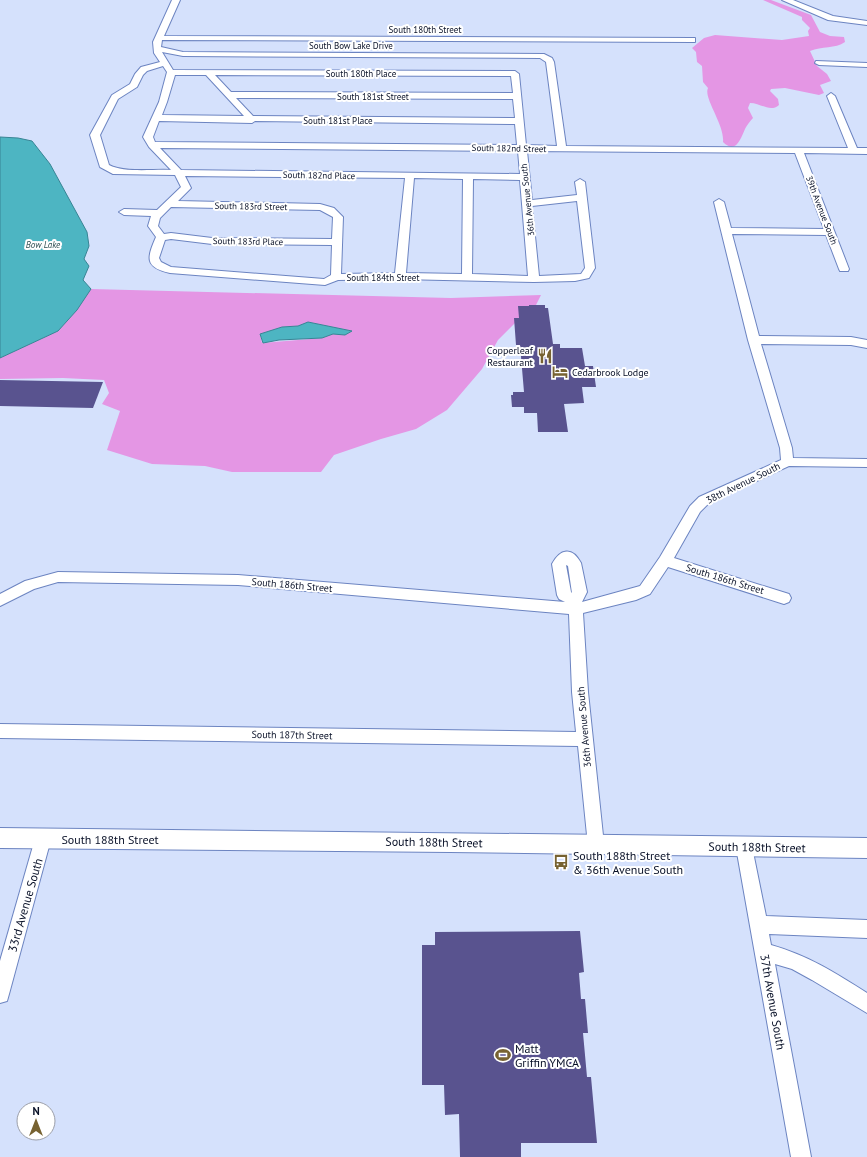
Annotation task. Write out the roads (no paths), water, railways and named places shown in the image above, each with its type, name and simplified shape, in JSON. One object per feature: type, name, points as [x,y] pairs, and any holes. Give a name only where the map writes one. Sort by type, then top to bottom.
[{"type":"main road","name":"South 188th Street","points":[[0,838],[867,848]]},
{"type":"street","points":[[161,237],[154,226],[155,217],[186,188],[179,173],[152,145],[148,137],[157,118],[168,86],[171,72],[164,63],[157,49],[158,38],[176,0]]},
{"type":"street","points":[[786,0],[831,18],[867,23]]},
{"type":"street","name":"South 180th Street","points":[[158,38],[692,40]]},
{"type":"street","name":"South Bow Lake Drive","points":[[157,49],[165,48],[176,53],[183,54],[534,56],[545,58],[550,62],[562,149]]},
{"type":"street","name":"South 182nd Place","points":[[164,63],[144,69],[134,85],[115,97],[95,135],[105,167],[113,171],[179,173],[524,176]]},
{"type":"street","points":[[819,63],[867,64]]},
{"type":"street","name":"South 180th Place","points":[[171,72],[515,74]]},
{"type":"street","points":[[208,72],[252,120]]},
{"type":"street","name":"36th Avenue South","points":[[515,74],[534,279]]},
{"type":"street","name":"South 181st Street","points":[[229,95],[517,96]]},
{"type":"street","points":[[831,96],[854,151]]},
{"type":"street","name":"South 181st Place","points":[[157,118],[252,120],[519,121]]},
{"type":"street","name":"South 182nd Street","points":[[152,145],[522,148],[584,151],[589,149],[800,151]]},
{"type":"street","points":[[800,151],[867,151]]},
{"type":"street","name":"39th Avenue South","points":[[800,151],[844,269]]},
{"type":"street","points":[[400,276],[410,175]]},
{"type":"street","points":[[467,277],[468,176]]},
{"type":"street","points":[[527,204],[582,197],[580,182]]},
{"type":"street","name":"South 184th Street","points":[[161,237],[152,258],[159,267],[170,270],[325,282],[336,277],[400,276],[534,279],[575,278],[584,276],[590,268],[582,197]]},
{"type":"street","name":"38th Avenue South","points":[[575,605],[636,594],[645,590],[665,561],[695,509],[704,500],[787,462],[786,448],[754,340],[719,202]]},
{"type":"street","name":"South 183rd Street","points":[[168,204],[320,207],[334,212],[338,217],[336,242]]},
{"type":"street","points":[[124,212],[159,213]]},
{"type":"street","points":[[726,231],[831,232]]},
{"type":"street","name":"South 183rd Place","points":[[161,237],[171,236],[212,241],[336,242]]},
{"type":"street","points":[[336,242],[336,277]]},
{"type":"street","points":[[754,340],[851,341],[867,344]]},
{"type":"street","points":[[787,462],[867,463]]},
{"type":"street","name":"South 186th Street","points":[[665,561],[784,598]]},
{"type":"street","name":"South 186th Street","points":[[5,597],[30,585],[58,577],[238,580],[575,605]]},
{"type":"street","name":"36th Avenue South","points":[[575,605],[584,739],[596,845]]},
{"type":"street","name":"South 187th Street","points":[[0,731],[584,739]]},
{"type":"street","name":"33rd Avenue South","points":[[0,994],[43,839]]},
{"type":"street","name":"37th Avenue South","points":[[744,847],[800,1157]]},
{"type":"street","points":[[759,925],[867,929]]},
{"type":"street","points":[[764,952],[794,961],[819,973],[867,1004]]},
{"type":"water","name":"Bow Lake","points":[[0,137],[18,138],[32,141],[50,164],[87,232],[89,246],[84,259],[89,266],[83,280],[91,289],[77,310],[58,331],[0,358]]},
{"type":"water","points":[[308,322],[352,331],[345,335],[333,334],[322,338],[279,340],[263,343],[260,334],[282,327],[298,326]]},
{"type":"place","name":"Copperleaf Restaurant","points":[[545,356]]},
{"type":"place","name":"Cedarbrook Lodge","points":[[560,372]]},
{"type":"place","name":"South 188th Street & 36th Avenue South","points":[[561,862]]},
{"type":"place","name":"Matt Griffin YMCA","points":[[503,1055]]}]
